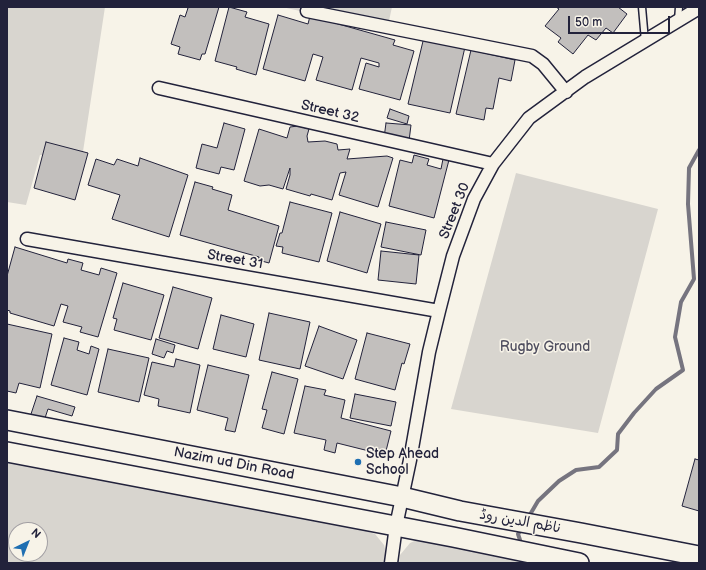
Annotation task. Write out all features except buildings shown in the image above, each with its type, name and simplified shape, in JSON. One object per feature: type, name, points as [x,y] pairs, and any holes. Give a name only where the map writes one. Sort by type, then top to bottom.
[{"type":"main road","name":"Nazim ud Din Road","points":[[7,420],[402,497],[460,511]]},
{"type":"main road","points":[[7,452],[396,526]]},
{"type":"main road","name":"ناظم الدین روڈ","points":[[460,511],[581,532],[699,556]]},
{"type":"main road","name":"ناظم الدین روڈ","points":[[396,526],[575,562]]},
{"type":"street","name":"Street 30","points":[[390,563],[429,352],[453,256],[474,199],[493,164],[529,118],[585,77],[699,8]]},
{"type":"street","points":[[307,11],[532,56],[542,64],[566,92]]},
{"type":"street","name":"Street 32","points":[[159,88],[493,164]]},
{"type":"street","name":"Street 31","points":[[27,239],[439,311]]},
{"type":"lane","points":[[642,7],[645,40]]},
{"type":"lane","points":[[678,21],[679,7]]},
{"type":"green space","points":[[7,7],[105,7],[82,158],[40,155],[26,205],[7,202]]},
{"type":"green space","points":[[282,7],[392,7],[387,30]]},
{"type":"green space","name":"Rugby Ground","points":[[516,173],[658,209],[598,433],[451,409]]},
{"type":"green space","points":[[7,460],[342,523],[375,534],[384,545],[387,557],[386,563],[7,563]]},
{"type":"green space","points":[[426,536],[564,563],[399,563],[400,555],[410,543]]},
{"type":"waterway","points":[[528,518],[538,501],[559,481],[576,470],[599,467],[617,450],[618,434],[634,413],[656,389],[683,370],[675,337],[681,302],[694,279],[688,204],[689,168],[699,150]]},
{"type":"waterway","points":[[522,546],[518,534],[523,527]]},
{"type":"place","name":"Step Ahead School","points":[[358,462]]}]
